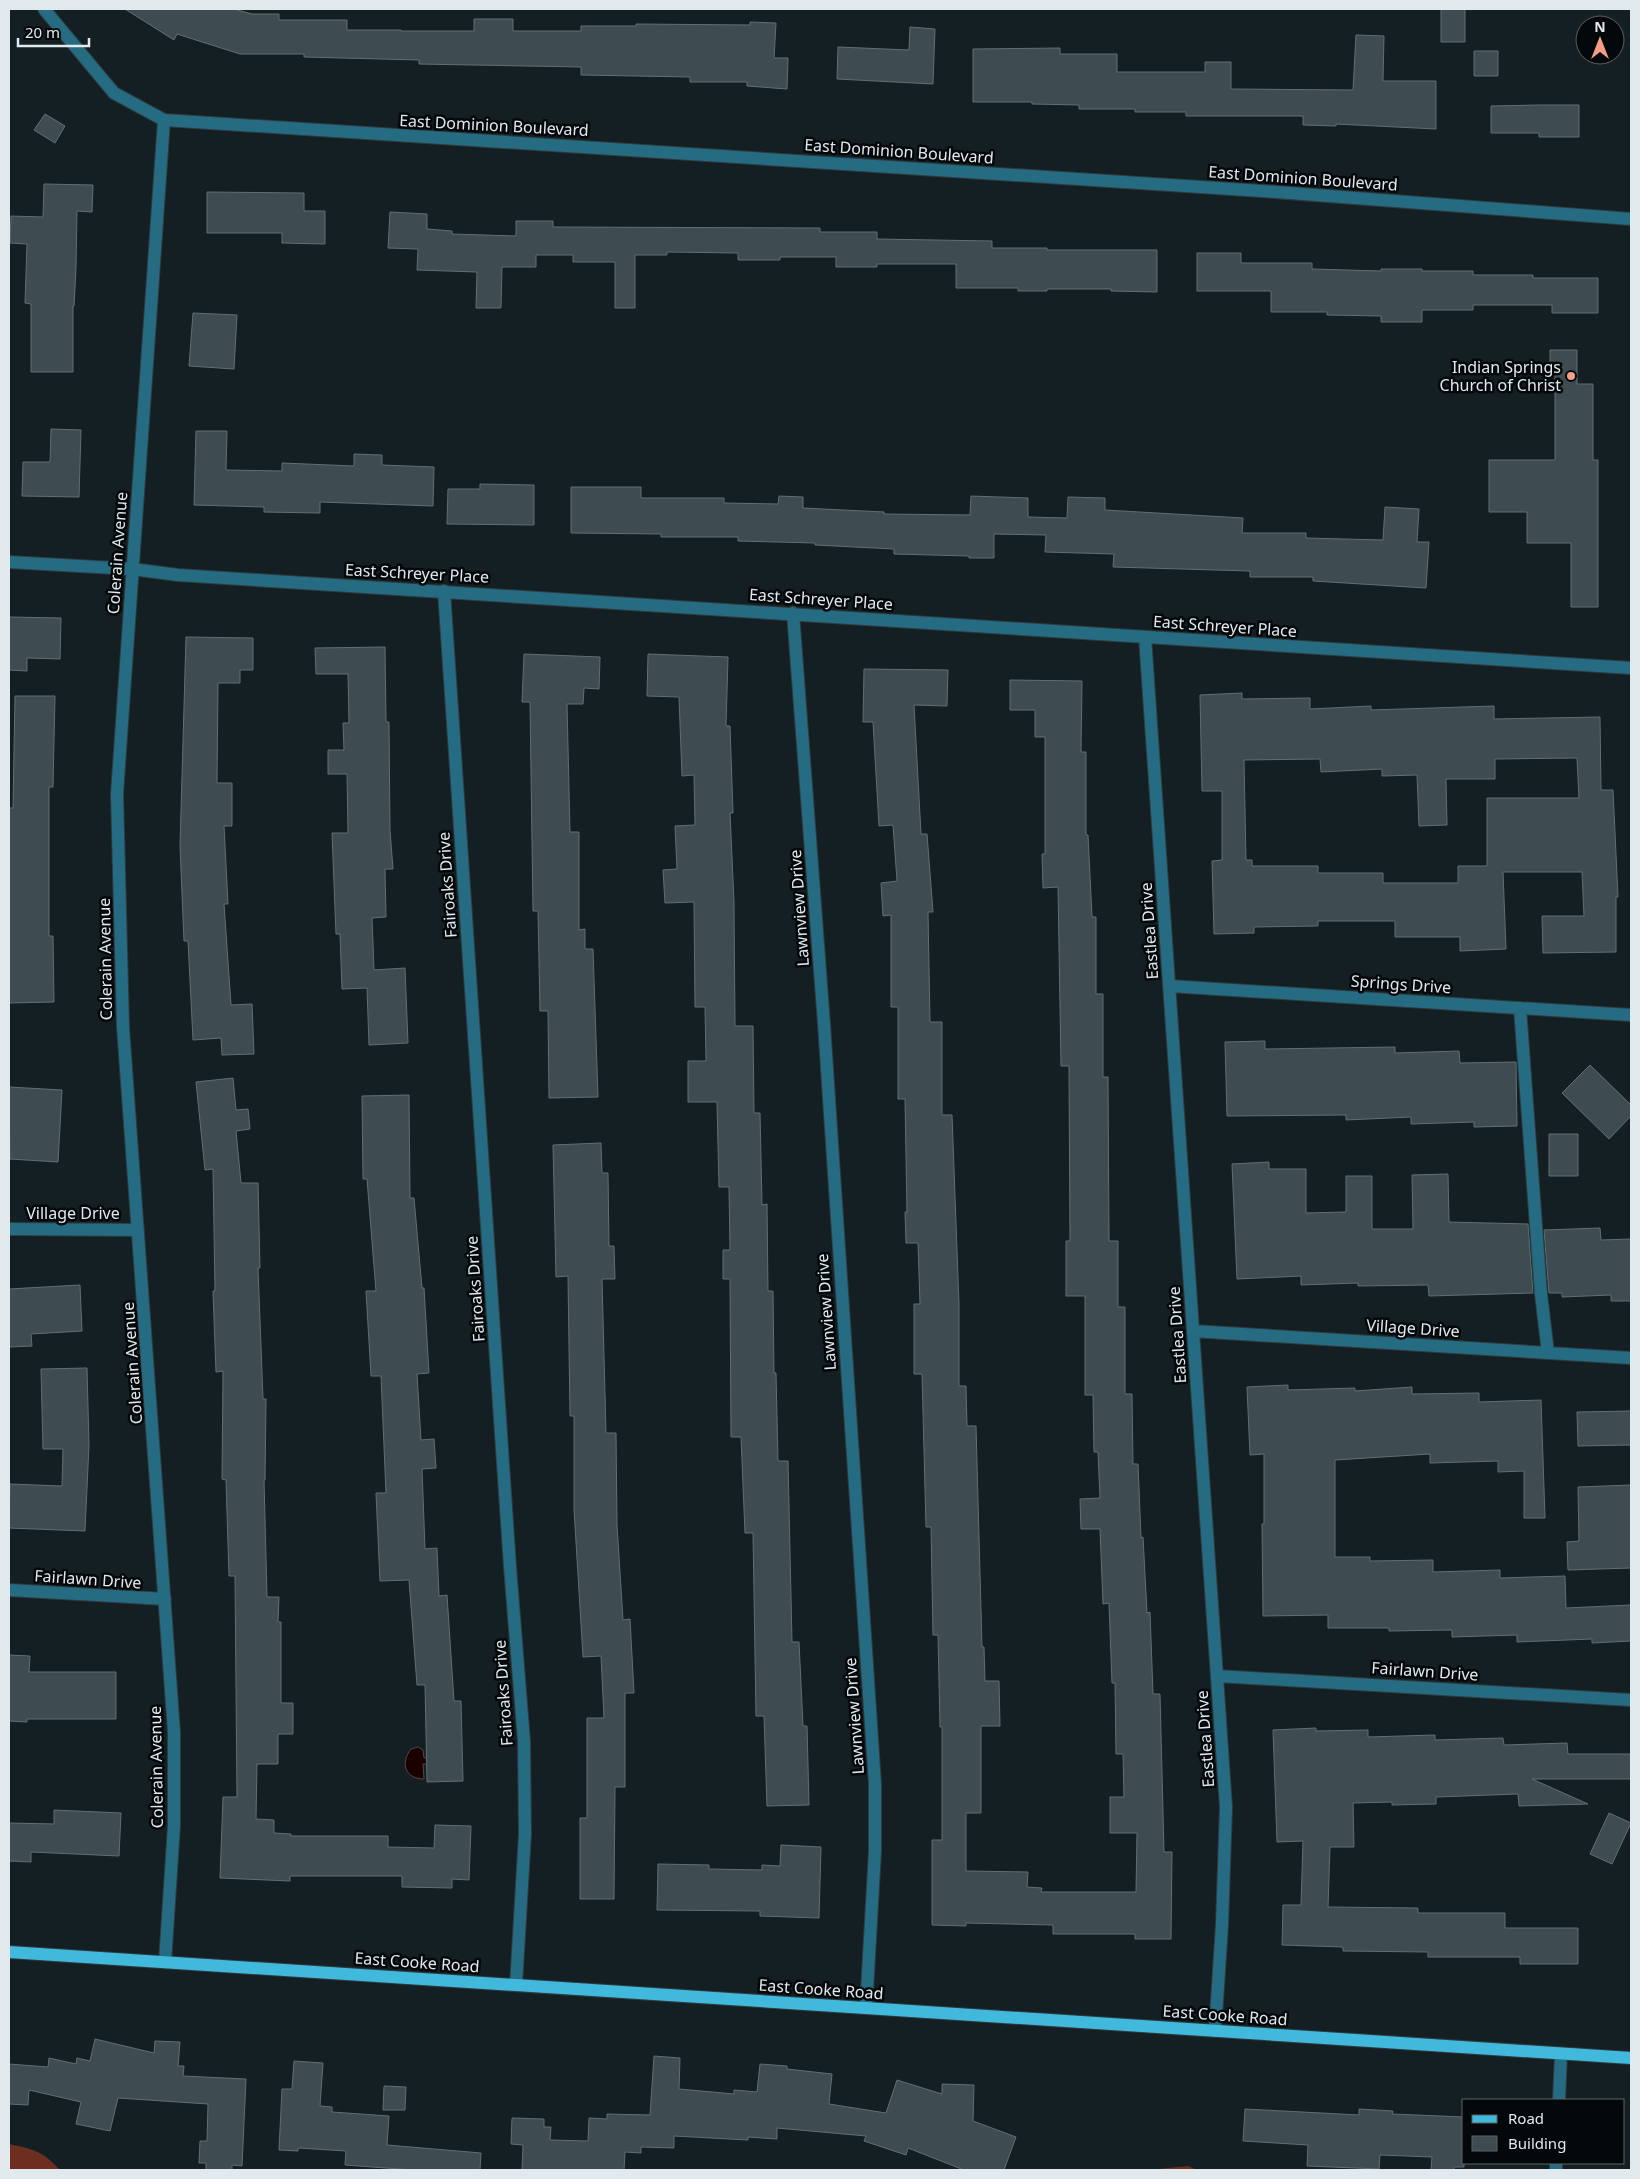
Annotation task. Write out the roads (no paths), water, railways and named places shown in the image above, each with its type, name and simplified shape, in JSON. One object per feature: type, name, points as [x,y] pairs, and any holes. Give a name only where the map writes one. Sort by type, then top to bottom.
[{"type":"main road","name":"East Cooke Road","points":[[9,1952],[1631,2058]]},
{"type":"street","points":[[44,9],[114,93],[164,120]]},
{"type":"street","name":"East Dominion Boulevard","points":[[164,120],[1252,191],[1631,219]]},
{"type":"street","name":"Colerain Avenue","points":[[164,120],[118,794],[123,1028],[174,1732],[174,1826],[165,1962]]},
{"type":"street","name":"East Schreyer Place","points":[[9,562],[132,569],[178,575],[444,590],[1631,668]]},
{"type":"street","name":"Fairoaks Drive","points":[[444,590],[510,1567],[524,1741],[525,1834],[516,1985]]},
{"type":"street","name":"Lawnview Drive","points":[[793,613],[821,985],[875,1784],[875,1850],[866,2008]]},
{"type":"street","name":"Eastlea Drive","points":[[1145,637],[1226,1807],[1222,1925],[1215,2031]]},
{"type":"street","name":"Springs Drive","points":[[1169,986],[1631,1015]]},
{"type":"street","points":[[1520,1008],[1541,1294],[1548,1353]]},
{"type":"street","name":"Village Drive","points":[[9,1229],[138,1230]]},
{"type":"street","name":"Village Drive","points":[[1193,1332],[1631,1358]]},
{"type":"street","name":"Fairlawn Drive","points":[[9,1590],[165,1599]]},
{"type":"street","name":"Fairlawn Drive","points":[[1217,1676],[1631,1700]]},
{"type":"street","points":[[1558,2099],[1561,2054]]},
{"type":"place","name":"Indian Springs Church of Christ","points":[[1571,376]]}]
